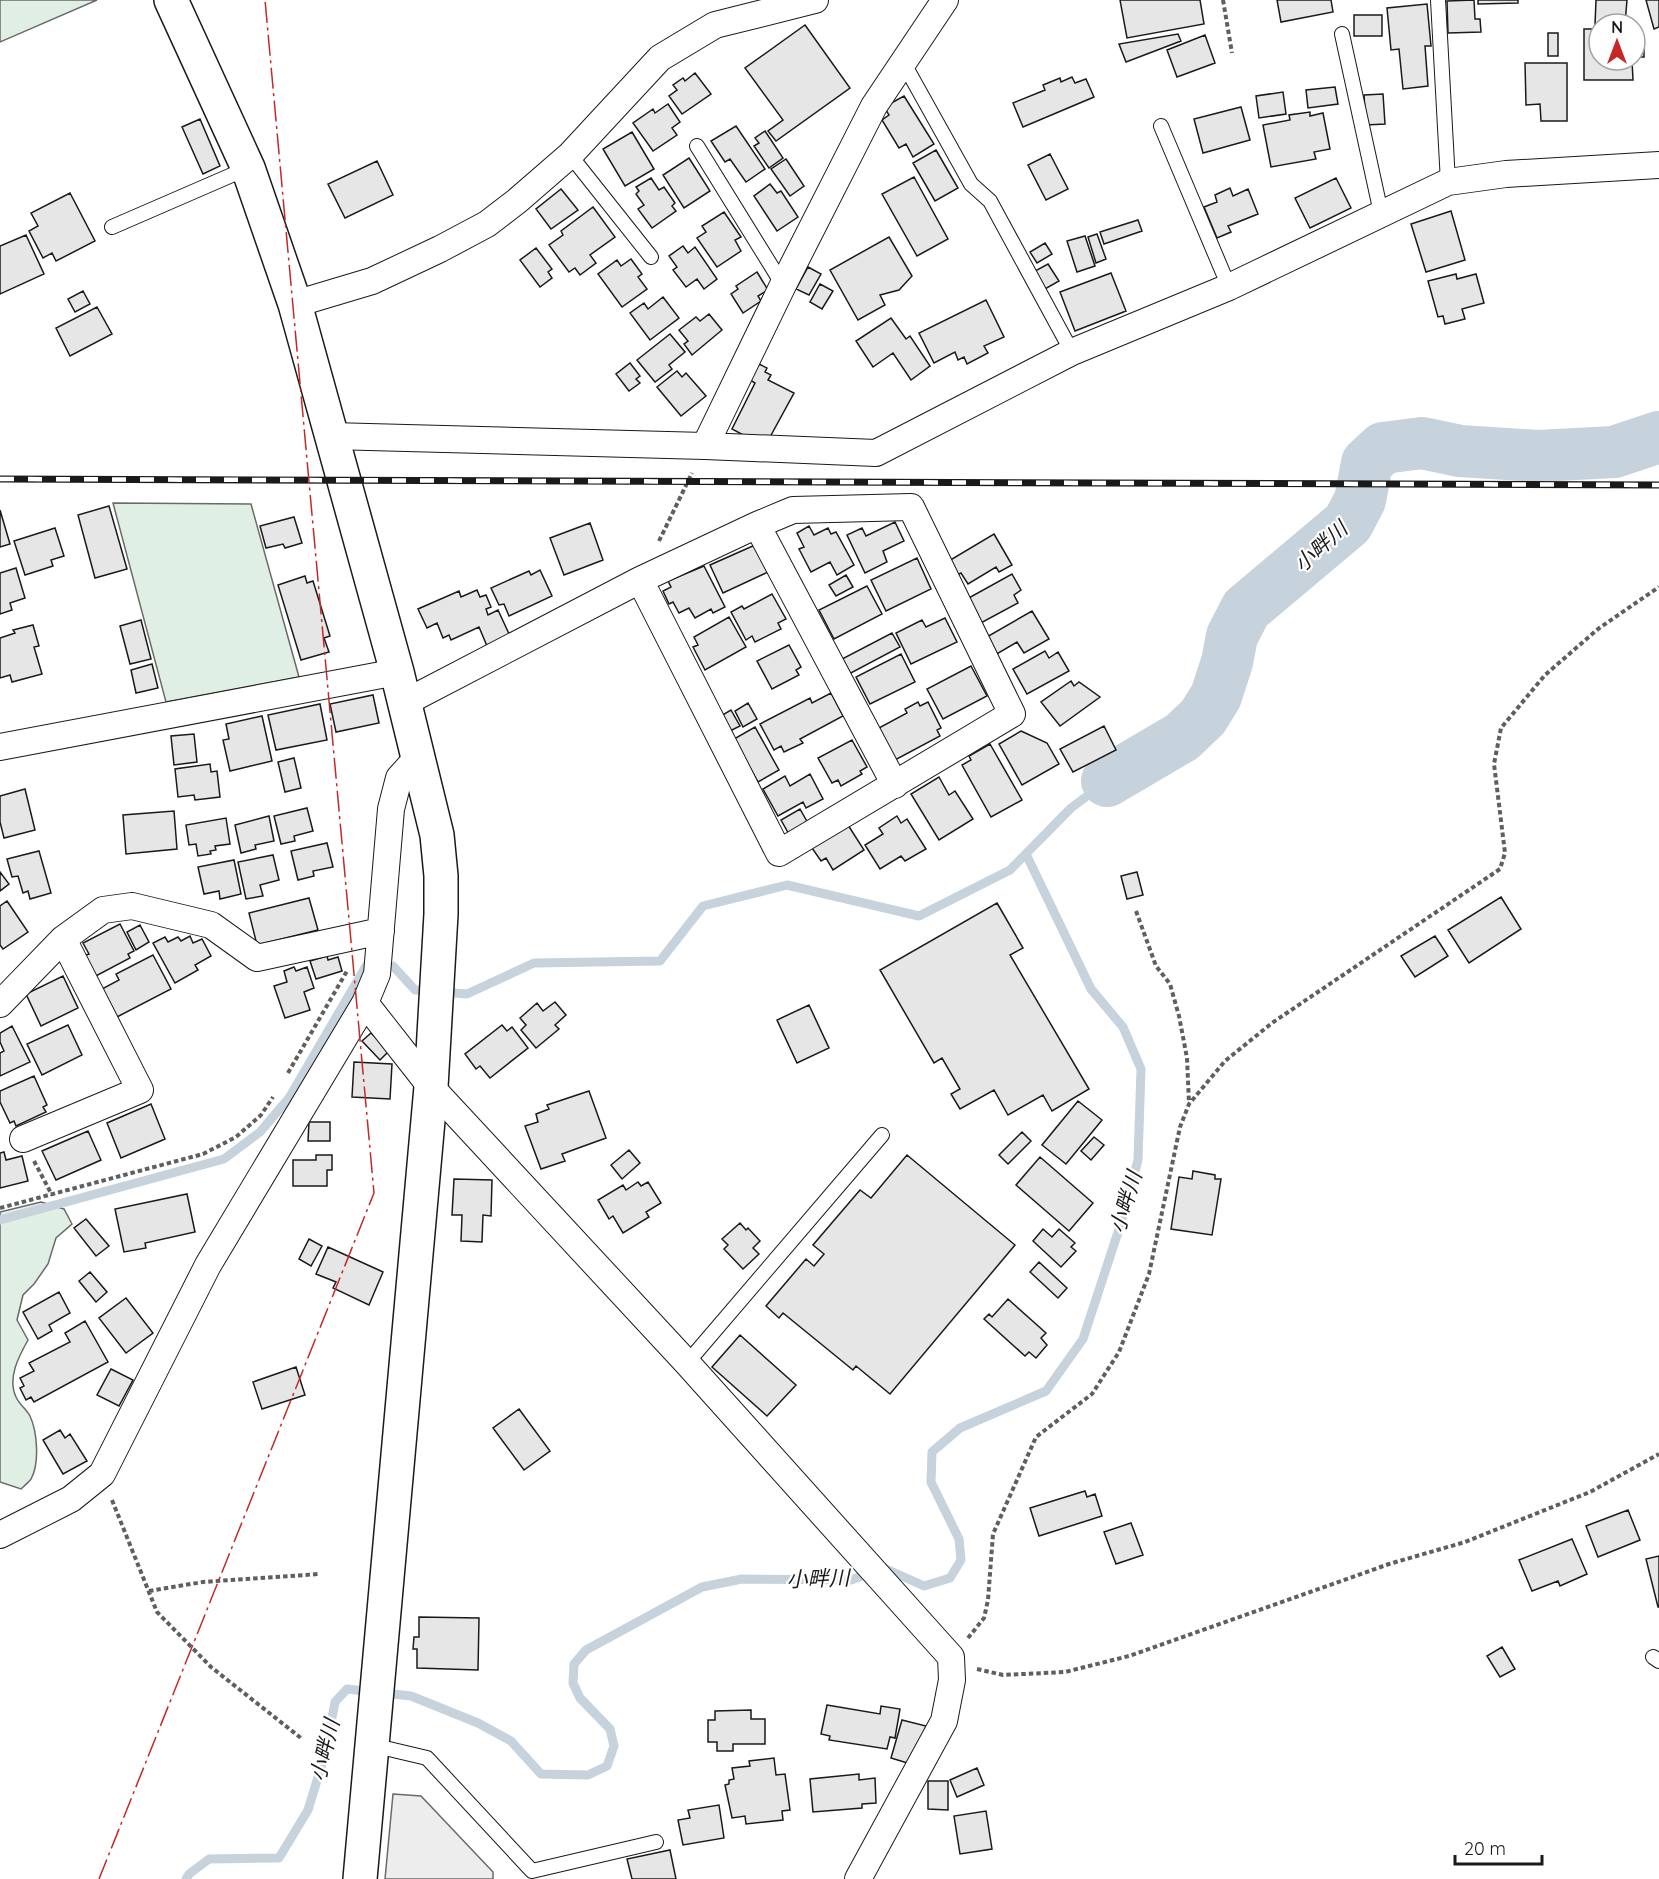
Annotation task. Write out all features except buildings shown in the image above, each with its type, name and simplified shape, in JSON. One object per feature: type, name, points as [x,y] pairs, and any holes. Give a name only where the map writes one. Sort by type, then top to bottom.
[{"type":"street","points":[[171,0],[248,168],[295,304],[401,688],[437,835],[441,876],[439,976],[431,1087],[360,1879]]},
{"type":"street","points":[[295,304],[372,280],[440,249],[487,224],[518,201],[570,154],[660,58],[715,25],[814,0]]},
{"type":"street","points":[[705,446],[783,285],[874,106],[945,0]]},
{"type":"street","points":[[331,436],[876,453],[1072,351],[1229,287],[1448,182],[1506,174],[1659,165]]},
{"type":"street","points":[[0,747],[401,688],[793,510],[911,507],[1012,714],[779,853],[640,580]]},
{"type":"street","points":[[757,525],[895,785]]},
{"type":"street","points":[[0,1535],[71,1499],[102,1474],[207,1265],[365,1003],[379,954],[391,809],[399,778],[418,757]]},
{"type":"street","points":[[0,1004],[63,939],[103,910],[132,906],[211,925],[257,958],[379,954]]},
{"type":"street","points":[[23,1139],[140,1090],[63,939]]},
{"type":"street","points":[[365,1003],[431,1087],[687,1364],[874,1571],[956,1656],[944,1721],[858,1879]]},
{"type":"lane","points":[[1438,0],[1448,182]]},
{"type":"lane","points":[[1342,34],[1381,213]]},
{"type":"lane","points":[[903,62],[971,184],[990,201],[1072,351]]},
{"type":"lane","points":[[1161,126],[1229,287]]},
{"type":"lane","points":[[697,146],[783,285]]},
{"type":"lane","points":[[570,154],[651,257]]},
{"type":"lane","points":[[112,227],[248,168]]},
{"type":"lane","points":[[687,1364],[882,1135]]},
{"type":"lane","points":[[372,1745],[428,1758],[532,1871],[656,1842]]},
{"type":"path","points":[[1222,0],[1232,53]]},
{"type":"path","points":[[640,580],[705,446]]},
{"type":"path","points":[[1659,587],[1598,629],[1553,667],[1502,728],[1494,764],[1505,853],[1500,868],[1272,1023],[1225,1061],[1189,1104],[1180,1127],[1149,1274],[1119,1352],[1092,1394],[1036,1437],[993,1534],[988,1600],[984,1618],[956,1656],[972,1668],[1003,1675],[1065,1672],[1130,1656],[1389,1564],[1465,1542],[1590,1492],[1659,1454]]},
{"type":"path","points":[[1136,910],[1156,966],[1170,984],[1179,1016],[1187,1058],[1189,1104]]},
{"type":"path","points":[[286,1077],[343,976],[351,967]]},
{"type":"path","points":[[0,1208],[203,1154],[236,1137],[261,1115],[274,1096]]},
{"type":"path","points":[[23,1139],[52,1195]]},
{"type":"path","points":[[102,1474],[157,1612],[211,1667],[301,1738]]},
{"type":"path","points":[[149,1591],[203,1582],[319,1574]]},
{"type":"green space","points":[[0,0],[97,0],[0,42]]},
{"type":"green space","points":[[113,503],[251,504],[299,677],[166,702]]},
{"type":"green space","points":[[41,1202],[64,1209],[72,1224],[56,1238],[48,1264],[23,1295],[17,1320],[28,1340],[15,1367],[14,1390],[17,1400],[30,1416],[36,1447],[34,1472],[21,1489],[0,1482],[0,1212]]},
{"type":"shaded area","points":[[393,1794],[421,1796],[493,1872],[493,1879],[385,1879]]},
{"type":"waterway","name":"小畔川","points":[[1107,781],[1182,737],[1203,717],[1216,696],[1227,662],[1232,636],[1246,609],[1348,523],[1360,500],[1367,463],[1383,448],[1422,443],[1460,451],[1538,456],[1614,452],[1659,437]]},
{"type":"waterway","points":[[0,1220],[224,1159],[260,1132],[289,1098],[366,966],[393,966],[415,990],[467,994],[534,963],[660,961],[703,906],[787,885],[919,916],[1010,870],[1071,808],[1107,781]]},
{"type":"waterway","name":"小畔川","points":[[186,1879],[189,1874],[209,1859],[279,1858],[308,1810],[325,1754],[335,1702],[347,1689],[411,1696],[478,1723],[511,1741],[541,1774],[588,1775],[607,1766],[614,1746],[610,1729],[580,1698],[573,1683],[574,1664],[586,1650],[702,1587],[742,1579],[851,1580],[884,1568],[924,1586],[950,1578],[961,1560],[959,1539],[931,1482],[932,1452],[960,1428],[1046,1391],[1083,1339],[1120,1226],[1138,1160],[1141,1069],[1123,1027],[1091,989],[1026,854]]},
{"type":"railway","points":[[0,479],[1659,485]]},
{"type":"power","points":[[99,1879],[374,1193],[265,0]]}]
